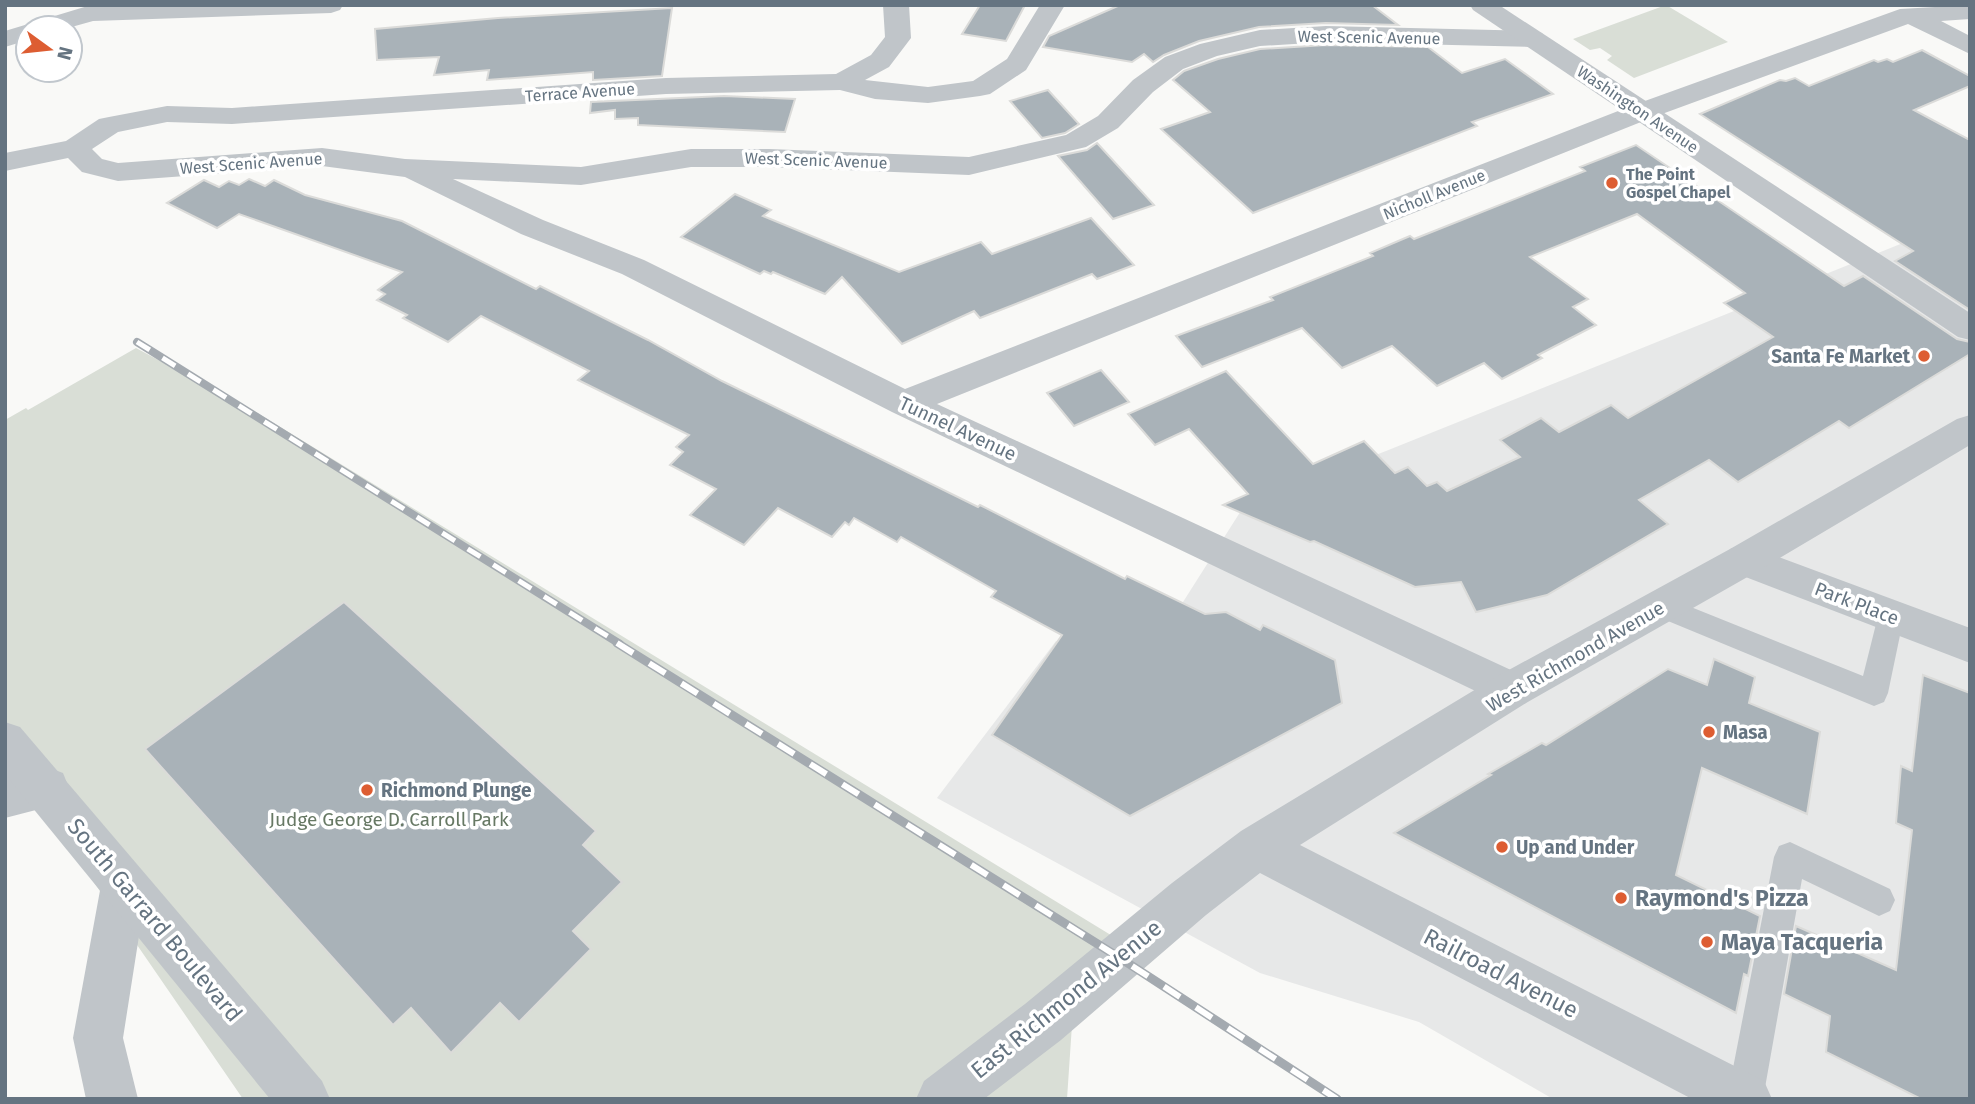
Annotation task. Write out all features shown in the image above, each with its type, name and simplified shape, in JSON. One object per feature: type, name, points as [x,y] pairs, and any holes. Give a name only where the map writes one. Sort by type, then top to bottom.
[{"type":"street","points":[[84,15],[331,5]]},
{"type":"street","points":[[841,82],[880,61],[898,38],[896,5]]},
{"type":"street","name":"Terrace Avenue","points":[[75,148],[109,125],[167,114],[232,116],[666,86],[841,82],[875,91],[928,95],[980,88],[1017,64],[1053,5]]},
{"type":"street","name":"Washington Avenue","points":[[1482,5],[1970,329]]},
{"type":"street","points":[[1900,10],[1970,46]]},
{"type":"street","name":"Nicholl Avenue","points":[[904,402],[1900,10],[1970,10]]},
{"type":"street","name":"West Scenic Avenue","points":[[75,148],[92,166],[118,172],[322,157],[405,168],[581,176],[691,158],[769,158],[969,166],[1076,141],[1108,122],[1143,86],[1174,63],[1209,50],[1260,38],[1326,34],[1533,39]]},
{"type":"street","points":[[5,162],[75,148]]},
{"type":"street","name":"Tunnel Avenue","points":[[405,168],[470,200],[633,267],[904,402],[1511,690]]},
{"type":"street","name":"West Richmond Avenue","points":[[1189,899],[1257,847],[1511,690],[1744,560],[1970,428]]},
{"type":"street","name":"Park Place","points":[[1744,560],[1970,646]]},
{"type":"street","name":"South Garrard Boulevard","points":[[5,741],[26,793],[124,885],[304,1099]]},
{"type":"street","name":"Railroad Avenue","points":[[1257,847],[1745,1099]]},
{"type":"street","points":[[112,1099],[98,1038],[124,885]]},
{"type":"street","name":"East Richmond Avenue","points":[[942,1099],[1043,1022],[1189,899]]},
{"type":"lane","points":[[1661,606],[1874,692],[1890,616]]},
{"type":"lane","points":[[1745,1099],[1790,857],[1879,900]]},
{"type":"shaded area","points":[[1970,216],[1970,1099],[1553,1099],[1419,1022],[1260,973],[937,798],[1056,641],[1136,676],[1244,506]]},
{"type":"green space","points":[[1666,5],[1728,42],[1634,78],[1607,60],[1612,56],[1600,48],[1590,50],[1573,39]]},
{"type":"green space","name":"Judge George D. Carroll Park","points":[[136,348],[259,414],[1132,948],[1074,995],[1067,1099],[243,1099],[5,753],[5,420],[26,408],[28,410]]},
{"type":"building","points":[[980,5],[1025,5],[1006,41],[962,34]]},
{"type":"building","points":[[1120,5],[1372,5],[1398,25],[1326,23],[1259,27],[1199,41],[1153,62],[1144,54],[1132,62],[1043,47],[1049,36]]},
{"type":"building","points":[[672,8],[662,76],[593,80],[593,72],[487,80],[489,70],[434,75],[439,57],[377,60],[375,29],[498,18]]},
{"type":"building","points":[[1326,45],[1428,47],[1462,73],[1505,59],[1553,94],[1472,122],[1477,126],[1253,213],[1161,129],[1210,112],[1173,80],[1184,71],[1260,49]]},
{"type":"building","points":[[1922,50],[1970,76],[1970,86],[1914,110],[1970,140],[1970,310],[1895,261],[1913,251],[1700,114],[1780,80],[1795,78],[1809,86],[1874,60],[1878,62],[1887,59],[1893,62]]},
{"type":"building","points":[[1048,90],[1079,124],[1065,133],[1042,138],[1010,101]]},
{"type":"building","points":[[724,96],[795,99],[785,132],[638,125],[638,118],[615,119],[615,110],[590,113],[591,102]]},
{"type":"building","points":[[1097,143],[1154,205],[1113,219],[1058,156],[1087,150]]},
{"type":"building","points":[[1636,145],[1844,286],[1863,276],[1957,339],[1970,342],[1970,354],[1849,428],[1839,421],[1738,482],[1709,460],[1639,500],[1668,524],[1547,595],[1476,612],[1461,582],[1415,587],[1314,541],[1310,542],[1223,505],[1248,494],[1189,429],[1155,445],[1128,414],[1226,371],[1313,464],[1364,441],[1395,473],[1408,467],[1427,486],[1437,482],[1447,491],[1520,457],[1500,440],[1541,418],[1559,432],[1611,405],[1628,418],[1773,337],[1724,303],[1745,293],[1637,214],[1530,257],[1588,299],[1573,307],[1596,325],[1538,355],[1542,358],[1502,379],[1484,363],[1437,386],[1392,346],[1342,368],[1302,328],[1202,367],[1176,336],[1273,300],[1270,297],[1373,256],[1370,253],[1410,236],[1414,239],[1585,171],[1580,167]]},
{"type":"building","points":[[249,179],[265,186],[274,180],[305,195],[402,221],[536,289],[540,286],[648,340],[722,381],[978,507],[980,505],[1125,579],[1127,576],[1205,614],[1226,612],[1260,630],[1263,625],[1335,660],[1342,703],[1130,816],[992,735],[1062,635],[991,597],[996,591],[901,537],[897,542],[854,518],[849,525],[845,522],[832,537],[778,508],[744,545],[690,515],[716,489],[670,465],[683,452],[676,447],[689,435],[578,380],[589,371],[481,316],[448,342],[403,318],[407,315],[377,300],[385,294],[378,290],[402,272],[239,214],[217,228],[167,203],[204,180],[219,187],[229,181],[239,185]]},
{"type":"building","points":[[735,194],[771,210],[763,216],[899,272],[981,242],[992,254],[1091,218],[1134,265],[1097,279],[1092,274],[980,318],[974,311],[902,344],[842,277],[825,294],[773,272],[771,274],[764,271],[760,274],[681,237]]},
{"type":"building","points":[[1101,370],[1129,402],[1074,426],[1047,393]]},
{"type":"building","name":"Richmond Plunge","points":[[344,602],[596,831],[583,845],[622,882],[573,931],[591,949],[519,1022],[500,1003],[451,1053],[411,1008],[393,1025],[145,749]]},
{"type":"building","points":[[1714,659],[1755,677],[1749,703],[1820,732],[1807,814],[1702,768],[1676,875],[1760,916],[1748,976],[1744,974],[1736,1013],[1394,833],[1491,775],[1488,774],[1542,743],[1546,745],[1668,669],[1707,685]]},
{"type":"building","points":[[1923,675],[1970,693],[1970,1099],[1921,1099],[1826,1052],[1830,1016],[1784,994],[1796,926],[1896,970],[1912,830],[1896,823],[1901,766],[1912,771]]},
{"type":"railway","points":[[137,342],[620,644]]},
{"type":"railway","points":[[617,643],[1120,958],[1337,1099]]},
{"type":"place","name":"The Point Gospel Chapel","points":[[1612,183]]},
{"type":"place","name":"Santa Fe Market","points":[[1924,356]]},
{"type":"place","name":"Masa","points":[[1709,732]]},
{"type":"place","name":"Richmond Plunge","points":[[367,790]]},
{"type":"place","name":"Up and Under","points":[[1502,847]]},
{"type":"place","name":"Raymond's Pizza","points":[[1621,898]]},
{"type":"place","name":"Maya Tacqueria","points":[[1707,942]]}]
